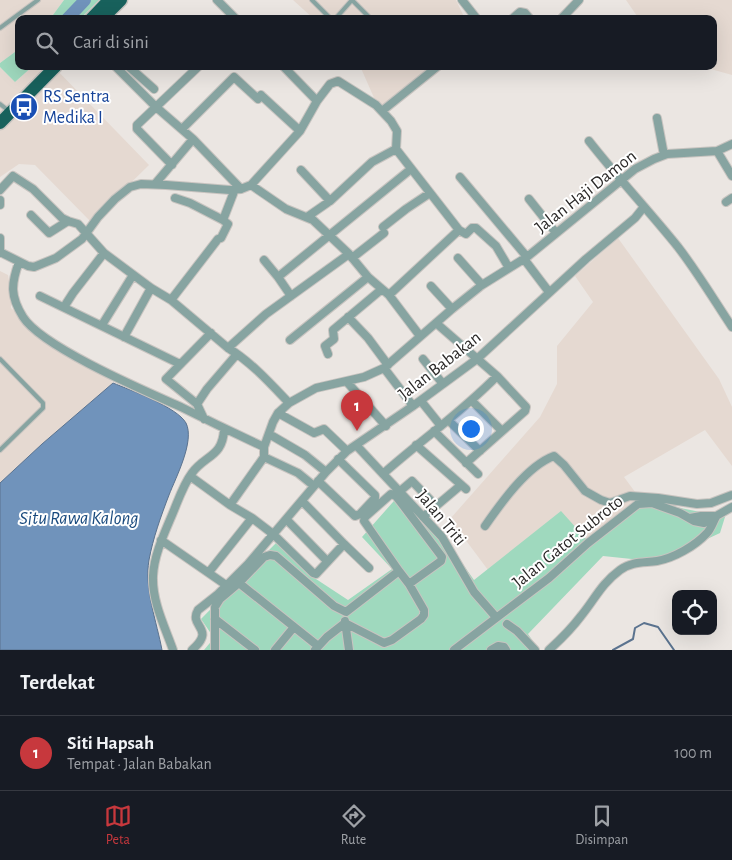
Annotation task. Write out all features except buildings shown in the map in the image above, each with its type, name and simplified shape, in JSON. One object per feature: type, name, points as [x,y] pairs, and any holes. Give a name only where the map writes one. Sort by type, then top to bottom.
[{"type":"highway","points":[[95,15],[109,0]]},
{"type":"highway","points":[[106,15],[120,0]]},
{"type":"highway","points":[[0,123],[4,109],[40,70]]},
{"type":"highway","points":[[4,109],[51,70]]},
{"type":"street","points":[[217,0],[232,15]]},
{"type":"street","points":[[462,0],[473,15]]},
{"type":"street","points":[[565,15],[579,0]]},
{"type":"street","points":[[119,70],[193,140],[238,189]]},
{"type":"street","points":[[133,70],[154,89]]},
{"type":"street","points":[[172,165],[136,127],[137,123],[195,70]]},
{"type":"street","points":[[287,70],[318,101]]},
{"type":"street","points":[[382,110],[433,70]]},
{"type":"street","points":[[182,129],[234,77],[258,99],[261,96],[263,97],[300,131]]},
{"type":"street","points":[[0,238],[0,252],[34,267],[56,258],[86,235],[98,217],[115,199],[130,187],[141,184],[154,184],[200,189],[238,189],[252,185],[300,131],[330,84],[338,81],[362,95],[382,110],[397,131],[396,149],[459,230],[466,234],[472,228],[476,228],[496,246],[509,268]]},
{"type":"street","points":[[657,118],[664,155]]},
{"type":"street","points":[[154,184],[193,140]]},
{"type":"street","points":[[589,141],[701,277],[732,327]]},
{"type":"street","name":"Jalan Haji Damon","points":[[471,294],[525,258],[635,169],[654,158],[664,155],[717,151],[732,144]]},
{"type":"street","points":[[308,217],[330,201],[372,162],[396,149]]},
{"type":"street","points":[[717,151],[732,176]]},
{"type":"street","points":[[278,277],[411,169]]},
{"type":"street","points":[[301,170],[330,201]]},
{"type":"street","points":[[0,190],[11,177],[33,189],[68,221],[78,224],[104,253],[151,288],[171,300],[237,354],[289,403]]},
{"type":"street","points":[[460,177],[525,258],[548,292]]},
{"type":"street","points":[[252,185],[286,209],[313,220],[350,256],[368,277],[389,295],[420,336]]},
{"type":"street","points":[[223,220],[238,189]]},
{"type":"street","points":[[228,348],[242,334],[291,296],[350,256],[406,209],[430,193]]},
{"type":"street","points":[[171,300],[218,239],[221,238],[228,224],[196,206],[174,198]]},
{"type":"street","points":[[529,199],[556,233]]},
{"type":"street","points":[[0,200],[0,205]]},
{"type":"street","name":"Jalan Babakan","points":[[192,650],[199,644],[203,636],[196,620],[196,613],[248,564],[338,459],[477,359],[516,325],[548,292],[635,218],[643,208]]},
{"type":"street","points":[[31,215],[48,233],[68,221]]},
{"type":"street","points":[[389,295],[459,230]]},
{"type":"street","points":[[64,307],[72,293],[104,253]]},
{"type":"street","points":[[458,258],[482,285]]},
{"type":"street","points":[[264,260],[291,296]]},
{"type":"street","points":[[19,262],[13,279],[12,291],[23,316],[32,328],[46,339],[84,360],[264,447]]},
{"type":"street","points":[[102,325],[133,275]]},
{"type":"street","points":[[290,340],[368,277]]},
{"type":"street","points":[[431,286],[452,309]]},
{"type":"street","points":[[124,337],[151,288]]},
{"type":"street","points":[[328,354],[325,346],[335,338],[333,330],[382,289]]},
{"type":"street","name":"Jalan Babakan","points":[[264,457],[264,447],[273,422],[278,413],[289,403],[316,388],[364,377],[386,366],[471,294]]},
{"type":"street","points":[[40,296],[180,364]]},
{"type":"street","points":[[348,317],[368,338],[413,406]]},
{"type":"street","points":[[436,322],[497,376],[526,407],[525,411],[466,463]]},
{"type":"street","points":[[204,419],[197,404],[166,379],[211,333]]},
{"type":"street","points":[[197,404],[237,354]]},
{"type":"street","points":[[423,359],[443,384]]},
{"type":"street","points":[[383,474],[472,401],[497,376]]},
{"type":"street","points":[[347,382],[386,426]]},
{"type":"street","points":[[421,401],[441,426]]},
{"type":"street","points":[[472,401],[502,431]]},
{"type":"street","points":[[278,413],[314,433],[324,429],[347,451]]},
{"type":"street","points":[[448,420],[480,451]]},
{"type":"street","points":[[173,650],[160,616],[154,590],[154,568],[161,540],[190,476],[219,449],[224,439],[224,429]]},
{"type":"street","points":[[434,431],[478,474]]},
{"type":"street","points":[[269,434],[305,456],[326,472]]},
{"type":"street","name":"Jalan Triti","points":[[356,445],[442,537],[474,592],[495,616]]},
{"type":"street","points":[[416,445],[463,487],[423,517]]},
{"type":"street","points":[[485,526],[506,496],[540,464],[554,456],[564,465],[585,491],[610,503],[630,496],[697,504],[711,503],[732,495]]},
{"type":"street","points":[[230,505],[264,457],[316,483],[355,516],[358,516],[375,498],[375,495],[338,459]]},
{"type":"street","points":[[190,476],[273,534],[314,574],[344,544]]},
{"type":"street","points":[[399,492],[412,481],[436,506]]},
{"type":"street","points":[[345,624],[384,643],[392,640],[424,615],[424,610],[409,584],[364,521],[365,517],[391,494],[396,496],[442,557],[441,561],[409,584]]},
{"type":"street","points":[[302,501],[369,568]]},
{"type":"street","name":"Jalan Gatot Subroto","points":[[454,650],[549,578],[588,542],[638,504],[652,503],[694,521],[704,523],[732,507]]},
{"type":"street","points":[[551,650],[580,617],[595,594],[622,568],[633,563],[656,561],[678,554],[708,532],[715,518],[732,511]]},
{"type":"street","points":[[209,572],[252,518]]},
{"type":"street","points":[[286,519],[327,561]]},
{"type":"street","points":[[161,540],[226,585]]},
{"type":"street","points":[[214,650],[215,607],[220,599],[239,583],[264,557],[270,555],[276,556],[334,606],[346,612]]},
{"type":"street","points":[[349,650],[345,624],[346,612],[399,571]]},
{"type":"street","points":[[239,583],[317,648],[327,636],[345,624]]},
{"type":"street","points":[[214,620],[255,650]]},
{"type":"street","points":[[507,624],[517,631],[535,650]]},
{"type":"street","points":[[275,650],[294,627]]},
{"type":"street","points":[[491,650],[498,646],[504,647],[506,650]]},
{"type":"lane","points":[[18,15],[38,0]]},
{"type":"lane","points":[[312,0],[327,15]]},
{"type":"lane","points":[[339,15],[352,0],[367,15]]},
{"type":"lane","points":[[0,28],[15,17]]},
{"type":"lane","points":[[0,359],[43,403],[44,408],[0,450]]},
{"type":"shaded area","points":[[0,0],[64,0],[53,15],[15,15],[15,52],[0,63]]},
{"type":"shaded area","points":[[293,0],[456,0],[463,15],[310,15]]},
{"type":"shaded area","points":[[626,0],[732,0],[732,75],[714,70],[717,70],[717,15],[636,15]]},
{"type":"shaded area","points":[[0,67],[15,82],[28,70],[57,70],[149,165],[91,222],[35,165],[19,164],[0,177]]},
{"type":"shaded area","points":[[362,70],[438,70],[430,78],[383,108],[375,100]]},
{"type":"shaded area","points":[[618,238],[719,379],[732,407],[732,466],[705,430],[624,477],[641,500],[587,541],[561,512],[488,570],[450,519],[540,417],[557,384],[557,346],[593,302],[575,276]]},
{"type":"shaded area","points":[[0,271],[8,275],[11,308],[29,324],[98,366],[113,383],[0,483]]},
{"type":"green space","points":[[64,0],[99,0],[84,15],[53,15]]},
{"type":"green space","points":[[15,52],[15,70],[28,70],[15,82],[0,67],[0,63]]},
{"type":"green space","points":[[401,493],[441,533],[474,580],[561,511],[587,540],[641,500],[725,517],[720,533],[675,554],[651,561],[603,556],[528,634],[539,650],[204,650],[214,638],[201,619],[277,542],[316,579],[348,600],[392,569],[362,537]]},
{"type":"water","name":"Situ Rawa Kalong","points":[[113,383],[173,411],[186,423],[188,431],[184,459],[160,519],[149,560],[148,582],[162,650],[0,650],[0,483]]},
{"type":"waterway","points":[[71,15],[85,0]]},
{"type":"waterway","points":[[613,650],[633,639],[635,628],[644,623],[658,627],[674,650]]},
{"type":"place","name":"RS Sentra Medika I","points":[[24,107]]},
{"type":"place","name":"Siti Hapsah","points":[[357,431]]}]
